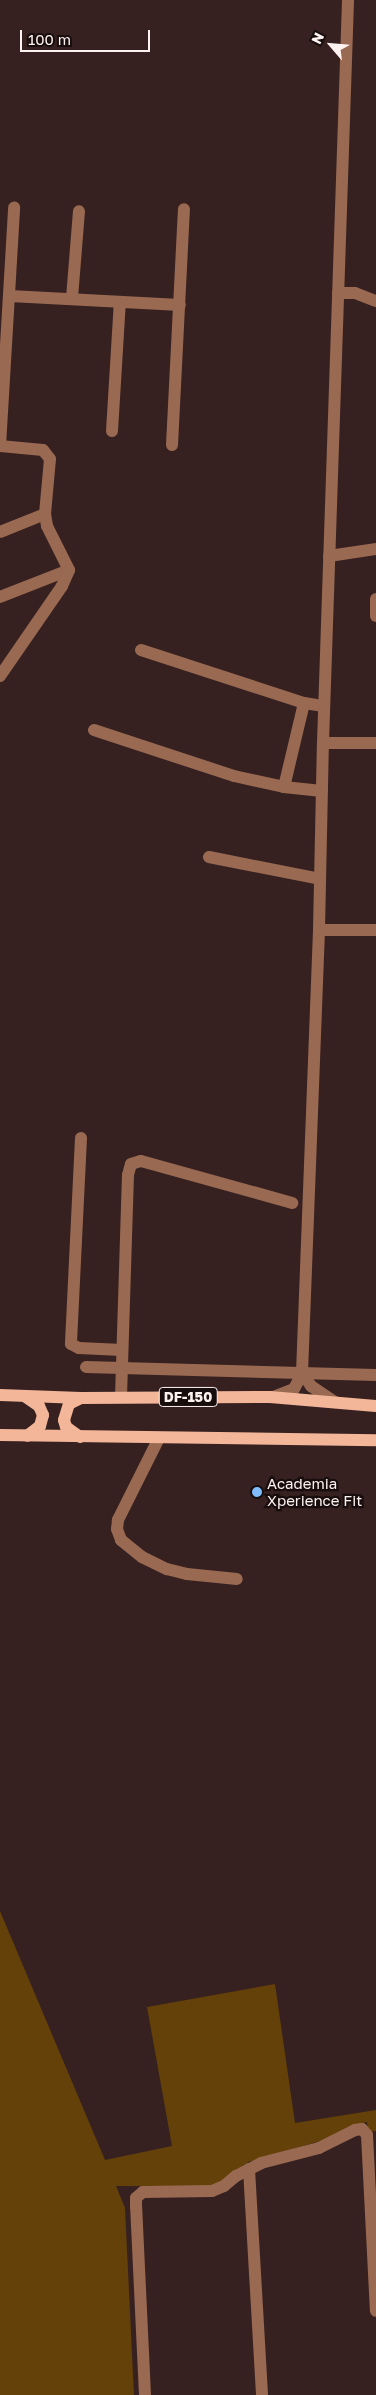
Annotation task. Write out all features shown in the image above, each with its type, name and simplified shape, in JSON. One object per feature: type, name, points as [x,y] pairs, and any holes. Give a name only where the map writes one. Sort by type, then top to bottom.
[{"type":"main road","name":"DF-150","points":[[0,1395],[81,1398],[270,1398],[376,1406]]},
{"type":"main road","points":[[26,1397],[39,1406],[43,1415],[40,1426],[27,1436]]},
{"type":"main road","points":[[80,1438],[70,1431],[64,1420],[69,1404],[81,1398]]},
{"type":"main road","points":[[0,1435],[80,1438],[376,1440]]},
{"type":"street","points":[[270,1398],[294,1389],[302,1373],[319,930],[324,706],[348,0]]},
{"type":"street","points":[[0,676],[62,586],[68,570],[47,526],[45,514],[49,455],[43,450],[0,446],[14,207]]},
{"type":"street","points":[[172,445],[184,209]]},
{"type":"street","points":[[72,298],[79,211]]},
{"type":"street","points":[[338,293],[355,293],[376,301]]},
{"type":"street","points":[[10,296],[180,305]]},
{"type":"street","points":[[112,431],[120,302]]},
{"type":"street","points":[[0,532],[45,514]]},
{"type":"street","points":[[329,556],[376,549]]},
{"type":"street","points":[[0,597],[68,570]]},
{"type":"street","points":[[376,599],[376,616]]},
{"type":"street","points":[[141,650],[304,703],[324,706]]},
{"type":"street","points":[[284,787],[304,703]]},
{"type":"street","points":[[94,730],[186,762],[284,787],[322,791]]},
{"type":"street","points":[[323,743],[376,743]]},
{"type":"street","points":[[210,856],[320,879]]},
{"type":"street","points":[[319,930],[376,930]]},
{"type":"street","points":[[81,1138],[71,1344],[79,1348],[122,1350]]},
{"type":"street","points":[[120,1397],[128,1175],[131,1164],[141,1161],[292,1203]]},
{"type":"street","points":[[86,1367],[376,1375]]},
{"type":"street","points":[[302,1373],[311,1386],[335,1402]]},
{"type":"street","points":[[159,1438],[118,1520],[117,1529],[121,1540],[142,1557],[167,1569],[187,1574],[237,1579]]},
{"type":"street","points":[[146,2395],[136,2198],[142,2192],[212,2191],[224,2186],[261,2163],[319,2148],[355,2130],[362,2130],[366,2135],[376,2311]]},
{"type":"street","points":[[249,2169],[262,2395]]},
{"type":"shaded area","points":[[0,1911],[105,2160],[172,2146],[147,2007],[275,1984],[295,2123],[376,2110],[376,2131],[368,2132],[367,2122],[346,2128],[327,2139],[248,2162],[223,2182],[211,2186],[116,2186],[125,2208],[134,2395],[0,2395]]},
{"type":"place","name":"Academia Xperience Fit","points":[[257,1492]]}]
